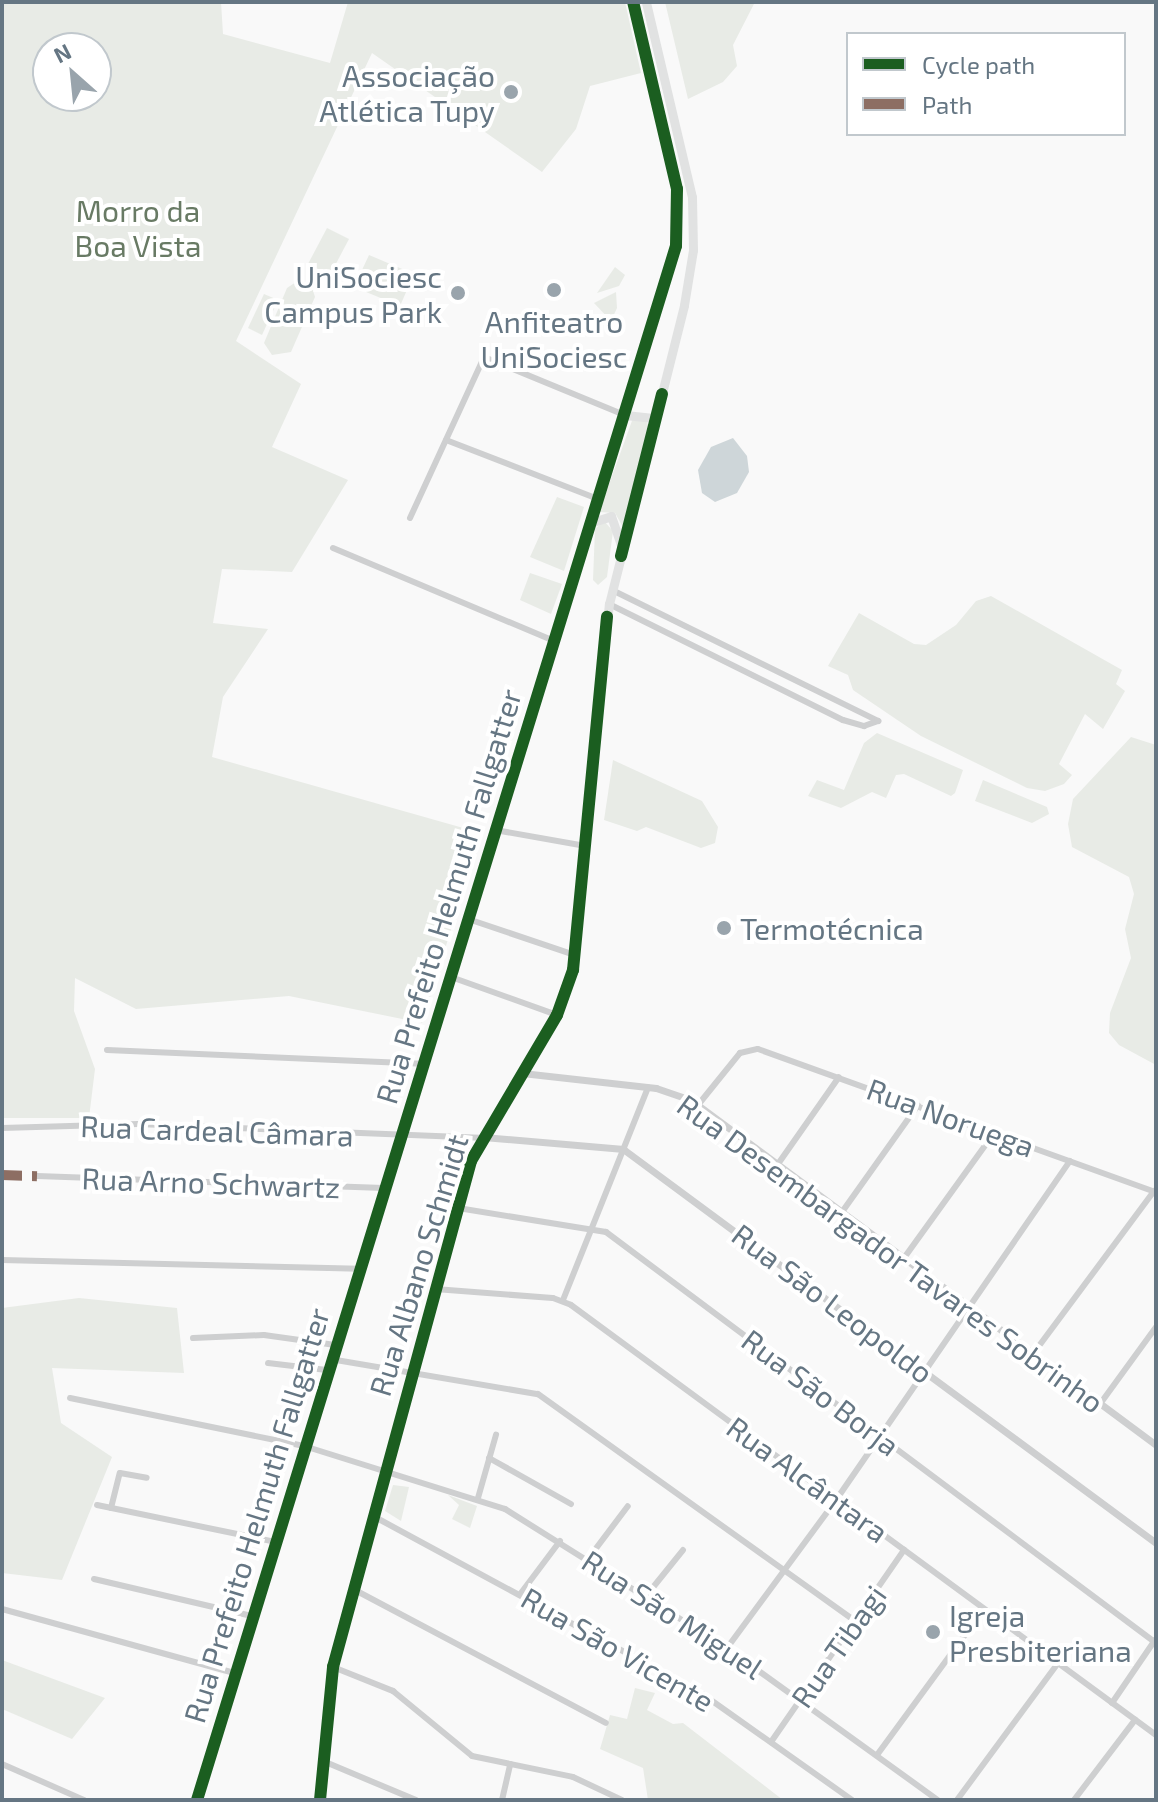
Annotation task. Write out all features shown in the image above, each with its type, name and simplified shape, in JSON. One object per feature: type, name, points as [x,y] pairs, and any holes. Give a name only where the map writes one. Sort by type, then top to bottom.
[{"type":"main road","name":"Rua Prefeito Helmuth Fallgatter","points":[[197,1800],[330,1359],[625,415],[680,222],[676,181],[633,2]]},
{"type":"main road","name":"Rua Albano Schmidt","points":[[320,1800],[333,1667],[458,1208],[480,1138],[557,1015],[575,955],[609,604],[689,281],[693,209],[646,2]]},
{"type":"main road","points":[[625,415],[656,418]]},
{"type":"main road","points":[[590,525],[600,515],[614,518],[621,556]]},
{"type":"street","points":[[410,518],[484,357],[625,415]]},
{"type":"street","points":[[446,440],[598,499]]},
{"type":"street","points":[[333,548],[554,641]]},
{"type":"street","points":[[609,604],[856,725],[878,721],[612,590]]},
{"type":"street","points":[[785,691],[791,679]]},
{"type":"street","points":[[495,830],[586,846]]},
{"type":"street","points":[[468,919],[575,955]]},
{"type":"street","points":[[450,976],[557,1015]]},
{"type":"street","name":"Rua Noruega","points":[[698,1105],[745,1049],[758,1049],[1155,1192]]},
{"type":"street","points":[[107,1050],[422,1064]]},
{"type":"street","name":"Rua Desembargador Tavares Sobrinho","points":[[522,1073],[648,1087],[698,1105],[1156,1445]]},
{"type":"street","points":[[778,1164],[839,1077]]},
{"type":"street","points":[[435,1289],[563,1300],[648,1087]]},
{"type":"street","points":[[842,1212],[918,1105]]},
{"type":"street","name":"Rua Cardeal Câmara","points":[[2,1128],[138,1124],[480,1138]]},
{"type":"street","points":[[904,1258],[994,1133]]},
{"type":"street","points":[[480,1138],[623,1149]]},
{"type":"street","name":"Rua São Leopoldo","points":[[623,1149],[1156,1543]]},
{"type":"street","points":[[727,1648],[836,1500],[1070,1161]]},
{"type":"street","name":"Rua Arno Schwartz","points":[[37,1176],[384,1188]]},
{"type":"street","points":[[1033,1354],[1155,1192]]},
{"type":"street","name":"Rua São Borja","points":[[458,1208],[592,1226],[1155,1641]]},
{"type":"street","points":[[2,1260],[359,1269]]},
{"type":"street","name":"Rua Alcântara","points":[[563,1300],[1156,1735]]},
{"type":"street","points":[[1100,1404],[1156,1327]]},
{"type":"street","points":[[193,1338],[264,1335],[335,1345]]},
{"type":"street","points":[[1149,1337],[1156,1342]]},
{"type":"street","points":[[330,1359],[546,1398],[855,1621]]},
{"type":"street","points":[[268,1363],[327,1370]]},
{"type":"street","name":"Rua São Miguel","points":[[70,1398],[304,1446],[478,1498],[560,1541],[727,1648],[801,1698],[938,1800]]},
{"type":"street","points":[[478,1498],[496,1435]]},
{"type":"street","points":[[489,1458],[571,1504]]},
{"type":"street","points":[[111,1508],[120,1473],[147,1478]]},
{"type":"street","points":[[97,1505],[275,1542]]},
{"type":"street","points":[[588,1559],[628,1506]]},
{"type":"street","name":"Rua São Vicente","points":[[373,1516],[521,1593],[701,1693],[852,1800]]},
{"type":"street","points":[[521,1593],[560,1541]]},
{"type":"street","points":[[646,1596],[683,1550]]},
{"type":"street","name":"Rua Tibagi","points":[[771,1742],[904,1550]]},
{"type":"street","points":[[94,1579],[252,1616]]},
{"type":"street","points":[[353,1589],[606,1723]]},
{"type":"street","points":[[2,1609],[235,1673]]},
{"type":"street","points":[[877,1755],[984,1609]]},
{"type":"street","points":[[1112,1703],[1155,1641]]},
{"type":"street","points":[[957,1800],[1058,1663]]},
{"type":"street","points":[[333,1667],[393,1691],[472,1756],[573,1777],[622,1800]]},
{"type":"street","points":[[1074,1800],[1135,1720]]},
{"type":"street","points":[[323,1761],[416,1800]]},
{"type":"street","points":[[2,1764],[84,1800]]},
{"type":"street","points":[[502,1800],[510,1764]]},
{"type":"green space","name":"Morro da Boa Vista","points":[[2,2],[221,2],[223,34],[330,63],[348,2],[625,2],[641,73],[590,86],[576,129],[542,172],[372,53],[236,341],[301,384],[272,447],[348,480],[292,572],[222,569],[213,623],[268,629],[223,697],[212,757],[481,833],[422,1023],[289,996],[136,1009],[75,978],[74,1011],[95,1069],[89,1118],[2,1118]]},
{"type":"green space","points":[[665,2],[755,2],[733,45],[737,66],[723,82],[688,99]]},
{"type":"green space","points":[[327,228],[349,239],[330,275],[308,264]]},
{"type":"green space","points":[[369,255],[414,274],[400,306],[354,287]]},
{"type":"green space","points":[[615,267],[625,275],[619,286],[597,293]]},
{"type":"green space","points":[[299,280],[311,284],[315,297],[291,352],[272,355],[264,343],[287,288]]},
{"type":"green space","points":[[616,292],[617,308],[611,321],[594,303]]},
{"type":"green space","points":[[264,294],[278,300],[262,335],[248,328]]},
{"type":"green space","points":[[633,418],[645,419],[651,430],[623,527],[615,513],[599,512]]},
{"type":"green space","points":[[557,497],[584,507],[564,571],[530,557]]},
{"type":"green space","points":[[604,521],[613,531],[607,577],[598,585],[593,580],[595,529]]},
{"type":"green space","points":[[530,573],[562,584],[551,614],[520,600]]},
{"type":"green space","points":[[991,596],[1122,670],[1116,684],[1125,691],[1103,729],[1085,714],[1059,764],[1072,775],[1064,784],[1045,791],[1027,788],[921,736],[853,690],[848,675],[828,666],[859,613],[914,644],[926,645],[956,625],[976,601]]},
{"type":"green space","points":[[877,733],[963,770],[955,793],[951,796],[904,774],[896,775],[886,798],[872,792],[841,808],[808,796],[817,780],[844,790],[864,743]]},
{"type":"green space","points":[[1131,737],[1156,745],[1156,1065],[1119,1045],[1109,1033],[1110,1013],[1131,958],[1125,929],[1134,894],[1129,877],[1072,847],[1068,824],[1073,799]]},
{"type":"green space","points":[[613,760],[702,801],[718,827],[715,843],[701,848],[646,827],[637,831],[604,820]]},
{"type":"green space","points":[[983,780],[1047,807],[1049,814],[1032,823],[975,801]]},
{"type":"green space","points":[[79,1298],[177,1308],[184,1373],[52,1368],[61,1423],[112,1457],[62,1580],[2,1573],[2,1308]]},
{"type":"green space","points":[[393,1485],[409,1487],[401,1521],[385,1511]]},
{"type":"green space","points":[[448,1495],[477,1506],[470,1528],[452,1519],[459,1505]]},
{"type":"green space","points":[[2,1660],[105,1698],[72,1739],[2,1709]]},
{"type":"green space","points":[[635,1688],[655,1693],[647,1710],[673,1724],[683,1723],[783,1800],[648,1800],[643,1768],[600,1749],[610,1715],[627,1719]]},
{"type":"shaded area","points":[[733,438],[747,456],[749,472],[737,493],[715,502],[702,493],[698,470],[711,447]]},
{"type":"marked path","points":[[2,1175],[37,1176]]},
{"type":"cycle path","points":[[197,1800],[676,246],[677,189],[633,2]]},
{"type":"cycle path","points":[[621,556],[662,394]]},
{"type":"cycle path","points":[[320,1800],[333,1667],[471,1161],[557,1015],[573,970],[607,617]]},
{"type":"place","name":"Associação Atlética Tupy","points":[[511,92]]},
{"type":"place","name":"Anfiteatro UniSociesc","points":[[554,290]]},
{"type":"place","name":"UniSociesc Campus Park","points":[[458,293]]},
{"type":"place","name":"Termotécnica","points":[[724,928]]},
{"type":"place","name":"Igreja Presbiteriana","points":[[933,1632]]}]
